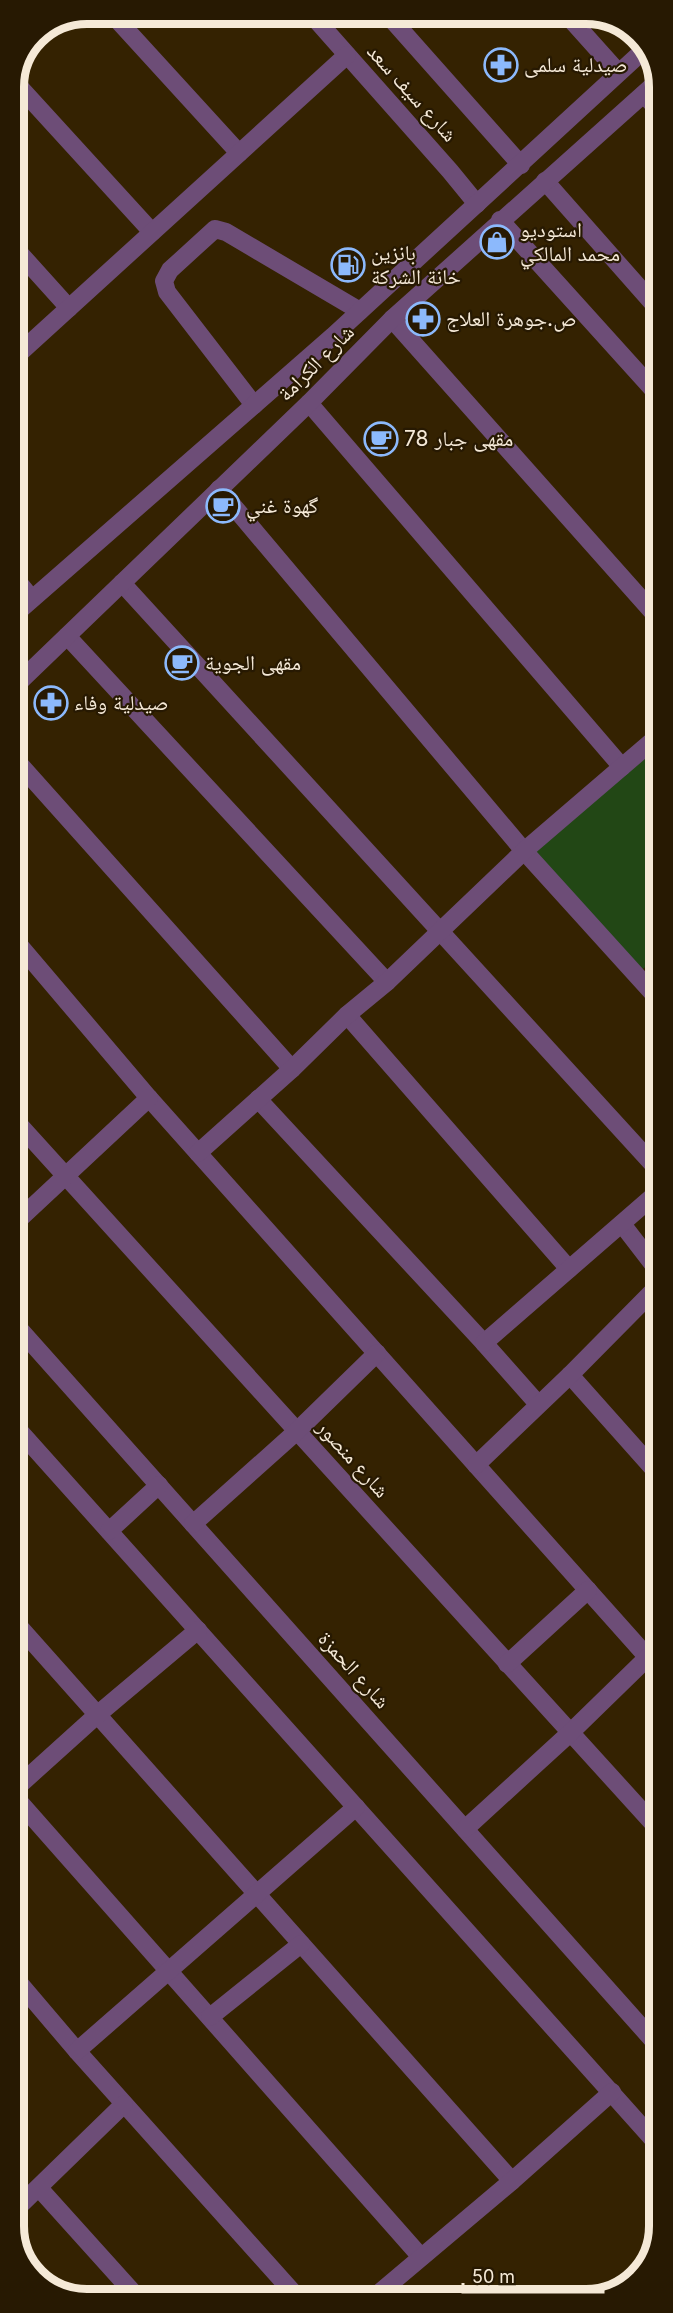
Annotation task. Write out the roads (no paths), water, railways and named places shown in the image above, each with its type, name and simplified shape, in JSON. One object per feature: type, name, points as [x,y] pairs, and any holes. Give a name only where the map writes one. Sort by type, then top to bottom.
[{"type":"street","points":[[121,24],[239,153]]},
{"type":"street","name":"شارع سيف سعد","points":[[320,24],[477,204]]},
{"type":"street","name":"شارع سيف سعد","points":[[396,24],[521,165]]},
{"type":"street","points":[[575,24],[618,72]]},
{"type":"street","name":"شارع الكرامة","points":[[24,605],[360,311],[640,53]]},
{"type":"street","points":[[24,349],[348,55]]},
{"type":"street","name":"شارع الكرامة","points":[[24,678],[309,403],[392,319],[500,220],[649,89]]},
{"type":"street","points":[[24,92],[152,232]]},
{"type":"street","points":[[644,94],[649,100]]},
{"type":"street","points":[[545,181],[649,299]]},
{"type":"street","points":[[500,220],[649,385]]},
{"type":"street","points":[[254,405],[167,292],[164,280],[170,270],[215,229],[226,232],[360,311]]},
{"type":"street","points":[[24,258],[69,308]]},
{"type":"street","points":[[392,319],[649,608]]},
{"type":"street","points":[[309,403],[622,767]]},
{"type":"street","points":[[219,489],[525,851],[649,989]]},
{"type":"street","points":[[122,583],[649,1160]]},
{"type":"street","points":[[24,589],[31,598]]},
{"type":"street","points":[[68,636],[387,982]]},
{"type":"street","points":[[198,1153],[292,1069],[347,1015],[387,982],[525,851],[649,744]]},
{"type":"street","points":[[24,769],[292,1069]]},
{"type":"street","points":[[24,951],[149,1098],[649,1659]]},
{"type":"street","points":[[347,1015],[569,1269]]},
{"type":"street","points":[[24,1215],[149,1098]]},
{"type":"street","points":[[258,1099],[538,1404]]},
{"type":"street","name":"شارع منصور","points":[[24,1130],[649,1819]]},
{"type":"street","points":[[484,1343],[649,1200]]},
{"type":"street","points":[[622,1224],[649,1259]]},
{"type":"street","points":[[476,1465],[570,1376],[649,1295]]},
{"type":"street","name":"شارع الحمزة","points":[[24,1334],[649,2036]]},
{"type":"street","points":[[193,1524],[297,1431],[377,1353]]},
{"type":"street","points":[[570,1376],[649,1464]]},
{"type":"street","points":[[24,1436],[649,2135]]},
{"type":"street","points":[[109,1531],[159,1485]]},
{"type":"street","points":[[507,1664],[588,1590]]},
{"type":"street","points":[[24,1781],[97,1715],[198,1630]]},
{"type":"street","points":[[24,1632],[512,2181]]},
{"type":"street","points":[[465,1829],[570,1733],[649,1667]]},
{"type":"street","points":[[24,1807],[421,2257]]},
{"type":"street","points":[[77,2051],[356,1807]]},
{"type":"street","points":[[210,2018],[301,1944]]},
{"type":"street","points":[[24,1989],[290,2289]]},
{"type":"street","points":[[384,2289],[512,2181],[612,2092]]},
{"type":"street","points":[[24,2202],[124,2104]]},
{"type":"street","points":[[39,2188],[130,2289]]},
{"type":"place","name":"صيدلية سلمى","points":[[501,65]]},
{"type":"place","name":"استوديو محمد المالكي","points":[[497,242]]},
{"type":"place","name":"بانزين خانة الشركة","points":[[348,265]]},
{"type":"place","name":"ص.جوهرة العلاج","points":[[423,319]]},
{"type":"place","name":"مقهى جبار 78","points":[[381,439]]},
{"type":"place","name":"گهوة غني","points":[[223,506]]},
{"type":"place","name":"مقهى الجوية","points":[[182,663]]},
{"type":"place","name":"صيدلية وفاء","points":[[51,703]]}]
